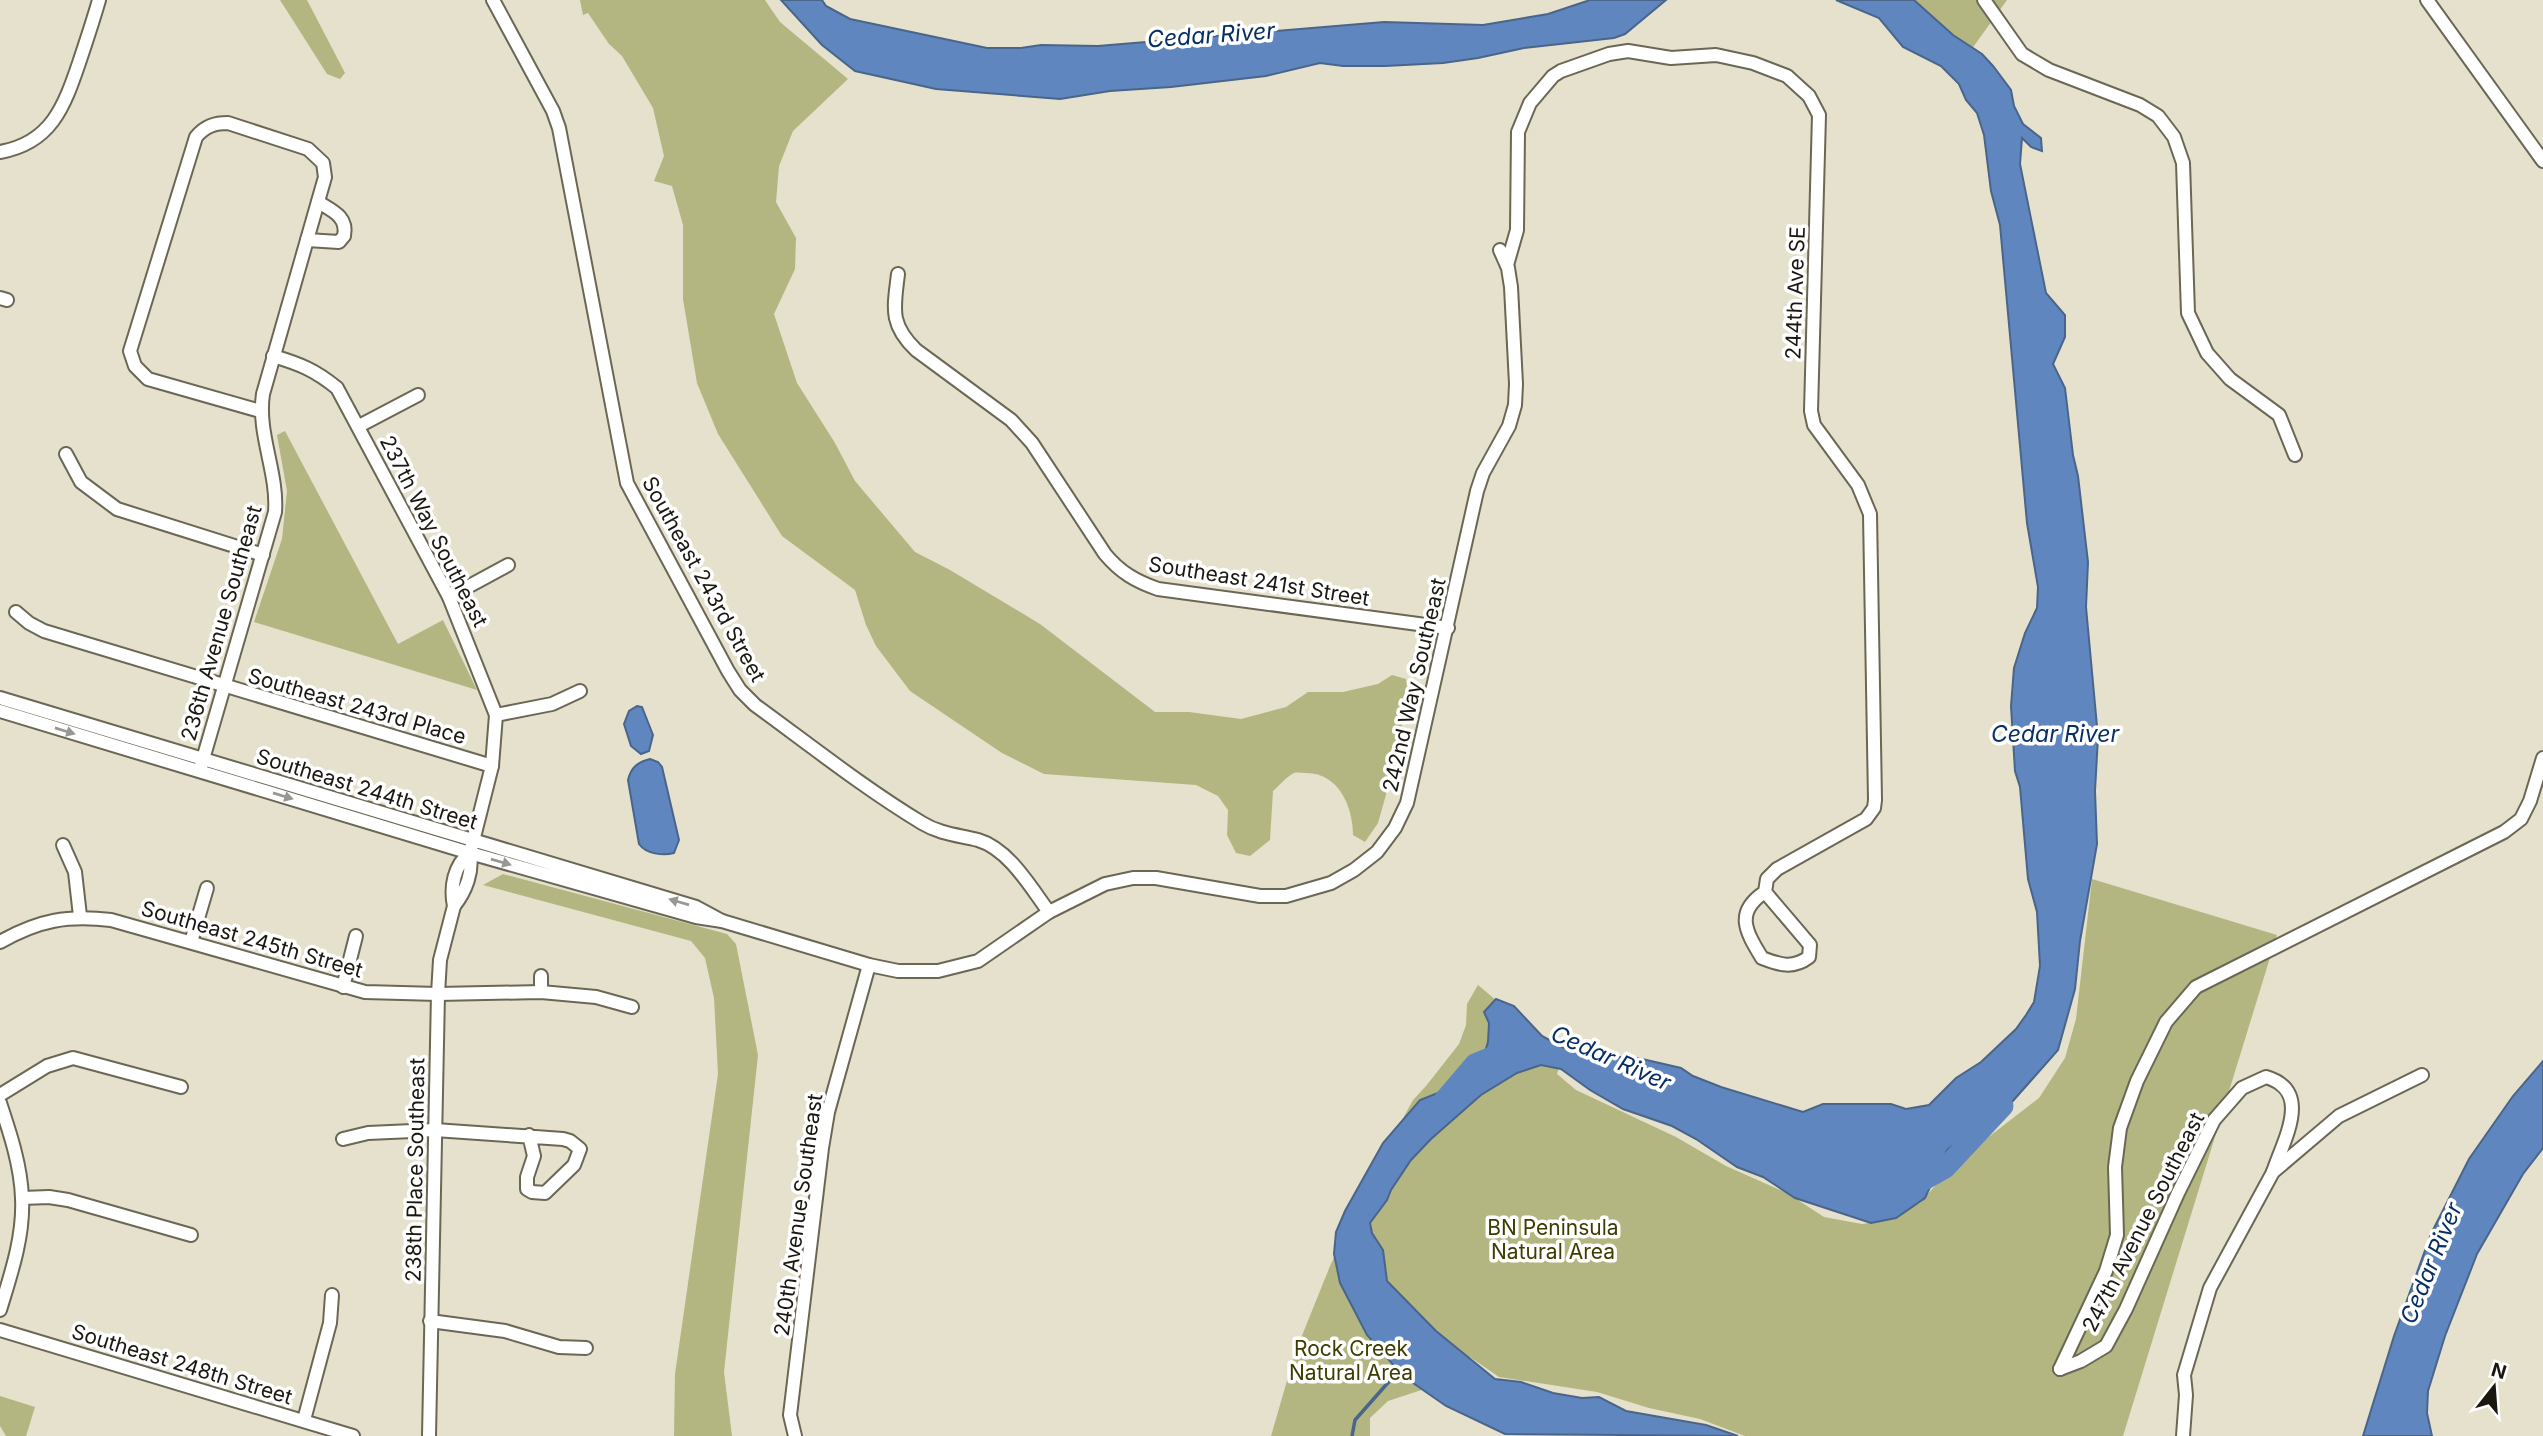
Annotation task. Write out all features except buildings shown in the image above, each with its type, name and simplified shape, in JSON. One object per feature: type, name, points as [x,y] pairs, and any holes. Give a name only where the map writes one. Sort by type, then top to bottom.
[{"type":"street","points":[[0,152],[31,142],[42,134],[58,115],[67,98],[99,0]]},
{"type":"street","name":"Southeast 243rd Street","points":[[493,0],[553,111],[559,128],[627,483],[727,671],[755,705],[903,811],[942,833],[981,841],[999,852],[1017,870],[1049,912]]},
{"type":"street","points":[[1984,0],[2022,54],[2049,70],[2140,105],[2158,116],[2174,137],[2183,163],[2188,313],[2207,353],[2230,379],[2279,415],[2295,454]]},
{"type":"street","points":[[2427,0],[2543,161]]},
{"type":"street","name":"244th Ave SE","points":[[1507,265],[1517,230],[1518,132],[1530,103],[1553,76],[1561,71],[1609,54],[1628,51],[1671,58],[1716,55],[1753,63],[1787,76],[1809,96],[1819,115],[1811,411],[1814,425],[1858,485],[1870,514],[1875,800],[1874,808],[1866,819],[1777,869],[1767,878],[1765,892],[1810,945],[1809,957],[1800,964],[1790,966],[1762,958],[1754,946],[1745,921],[1746,908],[1765,892]]},
{"type":"street","name":"236th Avenue Southeast","points":[[201,766],[275,512],[276,494],[260,411],[273,356],[326,177],[323,163],[308,149],[228,123],[208,127],[196,137],[132,340],[131,351],[135,366],[148,379],[260,411]]},
{"type":"street","points":[[307,240],[339,242],[344,236],[344,221],[339,214],[318,202]]},
{"type":"street","name":"242nd Way Southeast","points":[[963,966],[978,961],[1049,912],[1105,884],[1133,878],[1156,878],[1260,896],[1277,896],[1331,883],[1377,852],[1395,828],[1407,803],[1477,491],[1483,473],[1509,426],[1515,405],[1511,287],[1507,265],[1500,250]]},
{"type":"street","name":"Southeast 241st Street","points":[[898,274],[893,312],[903,338],[916,351],[1011,420],[1032,443],[1105,554],[1119,570],[1137,582],[1158,589],[1448,628]]},
{"type":"street","name":"237th Way Southeast","points":[[273,356],[318,372],[337,388],[359,426],[449,597],[496,715],[492,766]]},
{"type":"street","points":[[359,426],[418,395]]},
{"type":"street","points":[[66,454],[81,482],[117,509],[263,555]]},
{"type":"street","points":[[449,597],[508,565]]},
{"type":"street","name":"Southeast 243rd Place","points":[[16,612],[29,624],[44,631],[492,766]]},
{"type":"street","points":[[496,715],[552,704],[580,691]]},
{"type":"street","name":"Southeast 244th Street","points":[[0,698],[201,766]]},
{"type":"street","name":"Southeast 244th Street","points":[[0,711],[201,766],[696,917],[722,921],[869,965],[898,971],[922,972],[963,966]]},
{"type":"street","name":"247th Avenue Southeast","points":[[2273,1172],[2293,1110],[2292,1097],[2280,1082],[2266,1077],[2242,1088],[2214,1120],[2106,1346],[2081,1362],[2060,1369],[2106,1271],[2117,1235],[2115,1167],[2120,1128],[2137,1081],[2166,1022],[2196,987],[2504,832],[2521,819],[2530,802],[2543,758]]},
{"type":"street","name":"238th Place Southeast","points":[[429,1436],[440,960],[454,906],[451,892],[459,861],[471,847],[492,766]]},
{"type":"street","points":[[63,845],[75,872],[80,916]]},
{"type":"street","points":[[191,942],[207,888]]},
{"type":"street","name":"Southeast 245th Street","points":[[0,942],[19,931],[42,923],[80,916],[111,920],[365,992],[541,992],[596,997],[632,1007]]},
{"type":"street","points":[[343,987],[356,936]]},
{"type":"street","name":"240th Avenue Southeast","points":[[794,1434],[790,1415],[822,1148],[828,1112],[869,965]]},
{"type":"street","points":[[541,976],[541,992]]},
{"type":"street","points":[[0,1095],[47,1066],[73,1058],[181,1087]]},
{"type":"street","points":[[2183,1436],[2185,1376],[2210,1288],[2273,1172],[2339,1116],[2422,1075]]},
{"type":"street","points":[[0,1103],[12,1142],[22,1198],[15,1261],[0,1310]]},
{"type":"street","points":[[343,1139],[368,1133],[435,1130],[529,1135],[563,1139],[580,1149],[574,1165],[544,1193],[527,1189],[527,1177],[534,1156],[529,1135]]},
{"type":"street","points":[[22,1198],[49,1197],[68,1200],[191,1235]]},
{"type":"street","points":[[304,1420],[330,1323],[332,1295]]},
{"type":"street","points":[[430,1321],[505,1331],[559,1347],[586,1349]]},
{"type":"street","name":"Southeast 248th Street","points":[[0,1330],[353,1436]]},
{"type":"green space","points":[[280,0],[307,0],[345,73],[340,79],[327,74]]},
{"type":"green space","points":[[580,0],[765,0],[780,22],[848,79],[793,131],[779,166],[776,202],[796,238],[795,269],[774,314],[797,383],[835,443],[855,481],[915,552],[1040,624],[1155,712],[1189,712],[1241,719],[1286,707],[1308,692],[1343,692],[1378,684],[1392,675],[1406,679],[1408,697],[1389,784],[1378,823],[1365,842],[1353,835],[1347,802],[1335,785],[1317,774],[1294,773],[1273,791],[1270,840],[1250,856],[1236,853],[1227,835],[1228,810],[1218,796],[1196,785],[1044,774],[1002,753],[910,691],[876,646],[855,590],[782,536],[718,434],[697,383],[683,299],[683,225],[672,186],[654,181],[664,156],[653,108],[622,56],[609,44],[588,13],[583,15]]},
{"type":"green space","points":[[1909,0],[2007,0],[1971,50]]},
{"type":"green space","points":[[285,431],[398,644],[443,620],[477,690],[254,622],[282,539],[287,491],[277,435]]},
{"type":"green space","points":[[503,874],[727,934],[736,944],[758,1055],[724,1372],[732,1436],[674,1436],[675,1374],[718,1074],[714,998],[705,958],[691,941],[483,885]]},
{"type":"green space","name":"BN Peninsula Natural Area","points":[[2092,879],[2277,935],[2123,1436],[1745,1436],[1700,1419],[1649,1408],[1597,1392],[1499,1377],[1470,1357],[1464,1376],[1388,1401],[1370,1418],[1370,1436],[1271,1436],[1295,1353],[1330,1266],[1382,1157],[1413,1100],[1459,1044],[1466,1025],[1467,1004],[1478,985],[1562,1056],[1557,1074],[1576,1090],[1676,1137],[1726,1166],[1787,1193],[1824,1217],[1862,1224],[1889,1220],[1920,1203],[1955,1163],[2039,1098],[2065,1058],[2076,1019]]},
{"type":"green space","points":[[0,1396],[35,1407],[26,1436],[6,1436],[0,1426]]},
{"type":"water","name":"Cedar River","points":[[781,0],[822,0],[826,6],[850,19],[987,48],[1021,48],[1041,45],[1098,46],[1384,22],[1483,25],[1548,14],[1590,0],[1666,0],[1625,34],[1614,38],[1524,48],[1443,63],[1343,66],[1320,63],[1266,76],[1110,91],[1060,99],[936,89],[855,71],[822,45]]},
{"type":"water","points":[[1836,0],[1914,0],[1953,35],[1982,54],[2011,90],[2014,106],[2023,124],[2041,138],[2042,151],[2031,147],[2022,138],[2020,164],[2046,293],[2065,315],[2065,337],[2053,364],[2065,388],[2078,476],[2088,562],[2086,607],[2098,737],[2095,791],[2097,844],[2080,941],[2075,989],[2058,1050],[2012,1102],[1985,1126],[1969,1133],[1947,1150],[1925,1198],[1896,1218],[1871,1223],[1795,1198],[1763,1177],[1737,1167],[1672,1126],[1623,1109],[1561,1069],[1541,1065],[1517,1073],[1481,1095],[1411,1160],[1370,1223],[1372,1233],[1383,1250],[1387,1281],[1436,1331],[1495,1379],[1521,1382],[1553,1393],[1582,1398],[1599,1397],[1626,1411],[1706,1425],[1738,1436],[1505,1434],[1446,1406],[1403,1376],[1367,1335],[1340,1283],[1334,1254],[1336,1232],[1345,1211],[1383,1143],[1420,1100],[1453,1087],[1480,1067],[1488,1042],[1489,1023],[1484,1012],[1496,999],[1514,1006],[1542,1036],[1564,1048],[1595,1050],[1627,1059],[1638,1058],[1681,1068],[1721,1087],[1803,1112],[1823,1104],[1891,1104],[1906,1109],[1929,1105],[1956,1078],[1981,1062],[2016,1029],[2034,1002],[2040,966],[2037,912],[2028,879],[2020,787],[2015,771],[2011,706],[2014,668],[2025,633],[2037,608],[2038,587],[2027,523],[2000,225],[1991,191],[1984,135],[1977,113],[1966,100],[1959,84],[1941,66],[1903,47],[1879,18]]},
{"type":"water","points":[[637,706],[642,707],[653,735],[649,751],[641,754],[631,746],[624,724],[629,711]]},
{"type":"water","points":[[650,759],[662,767],[679,840],[674,853],[655,853],[639,844],[628,780],[636,766]]},
{"type":"water","points":[[2543,1061],[2543,1148],[2523,1174],[2477,1254],[2445,1336],[2428,1391],[2427,1413],[2432,1436],[2363,1436],[2394,1336],[2431,1234],[2469,1159],[2513,1096]]},
{"type":"waterway","name":"Cedar River","points":[[1441,1104],[1475,1064],[1507,1051]]},
{"type":"waterway","name":"Cedar River","points":[[1913,1186],[1945,1168],[2003,1106]]},
{"type":"waterway","points":[[1352,1436],[1355,1420],[1401,1368]]},
{"type":"park label","name":"Rock Creek Natural Area","points":[[1351,1360]]}]
